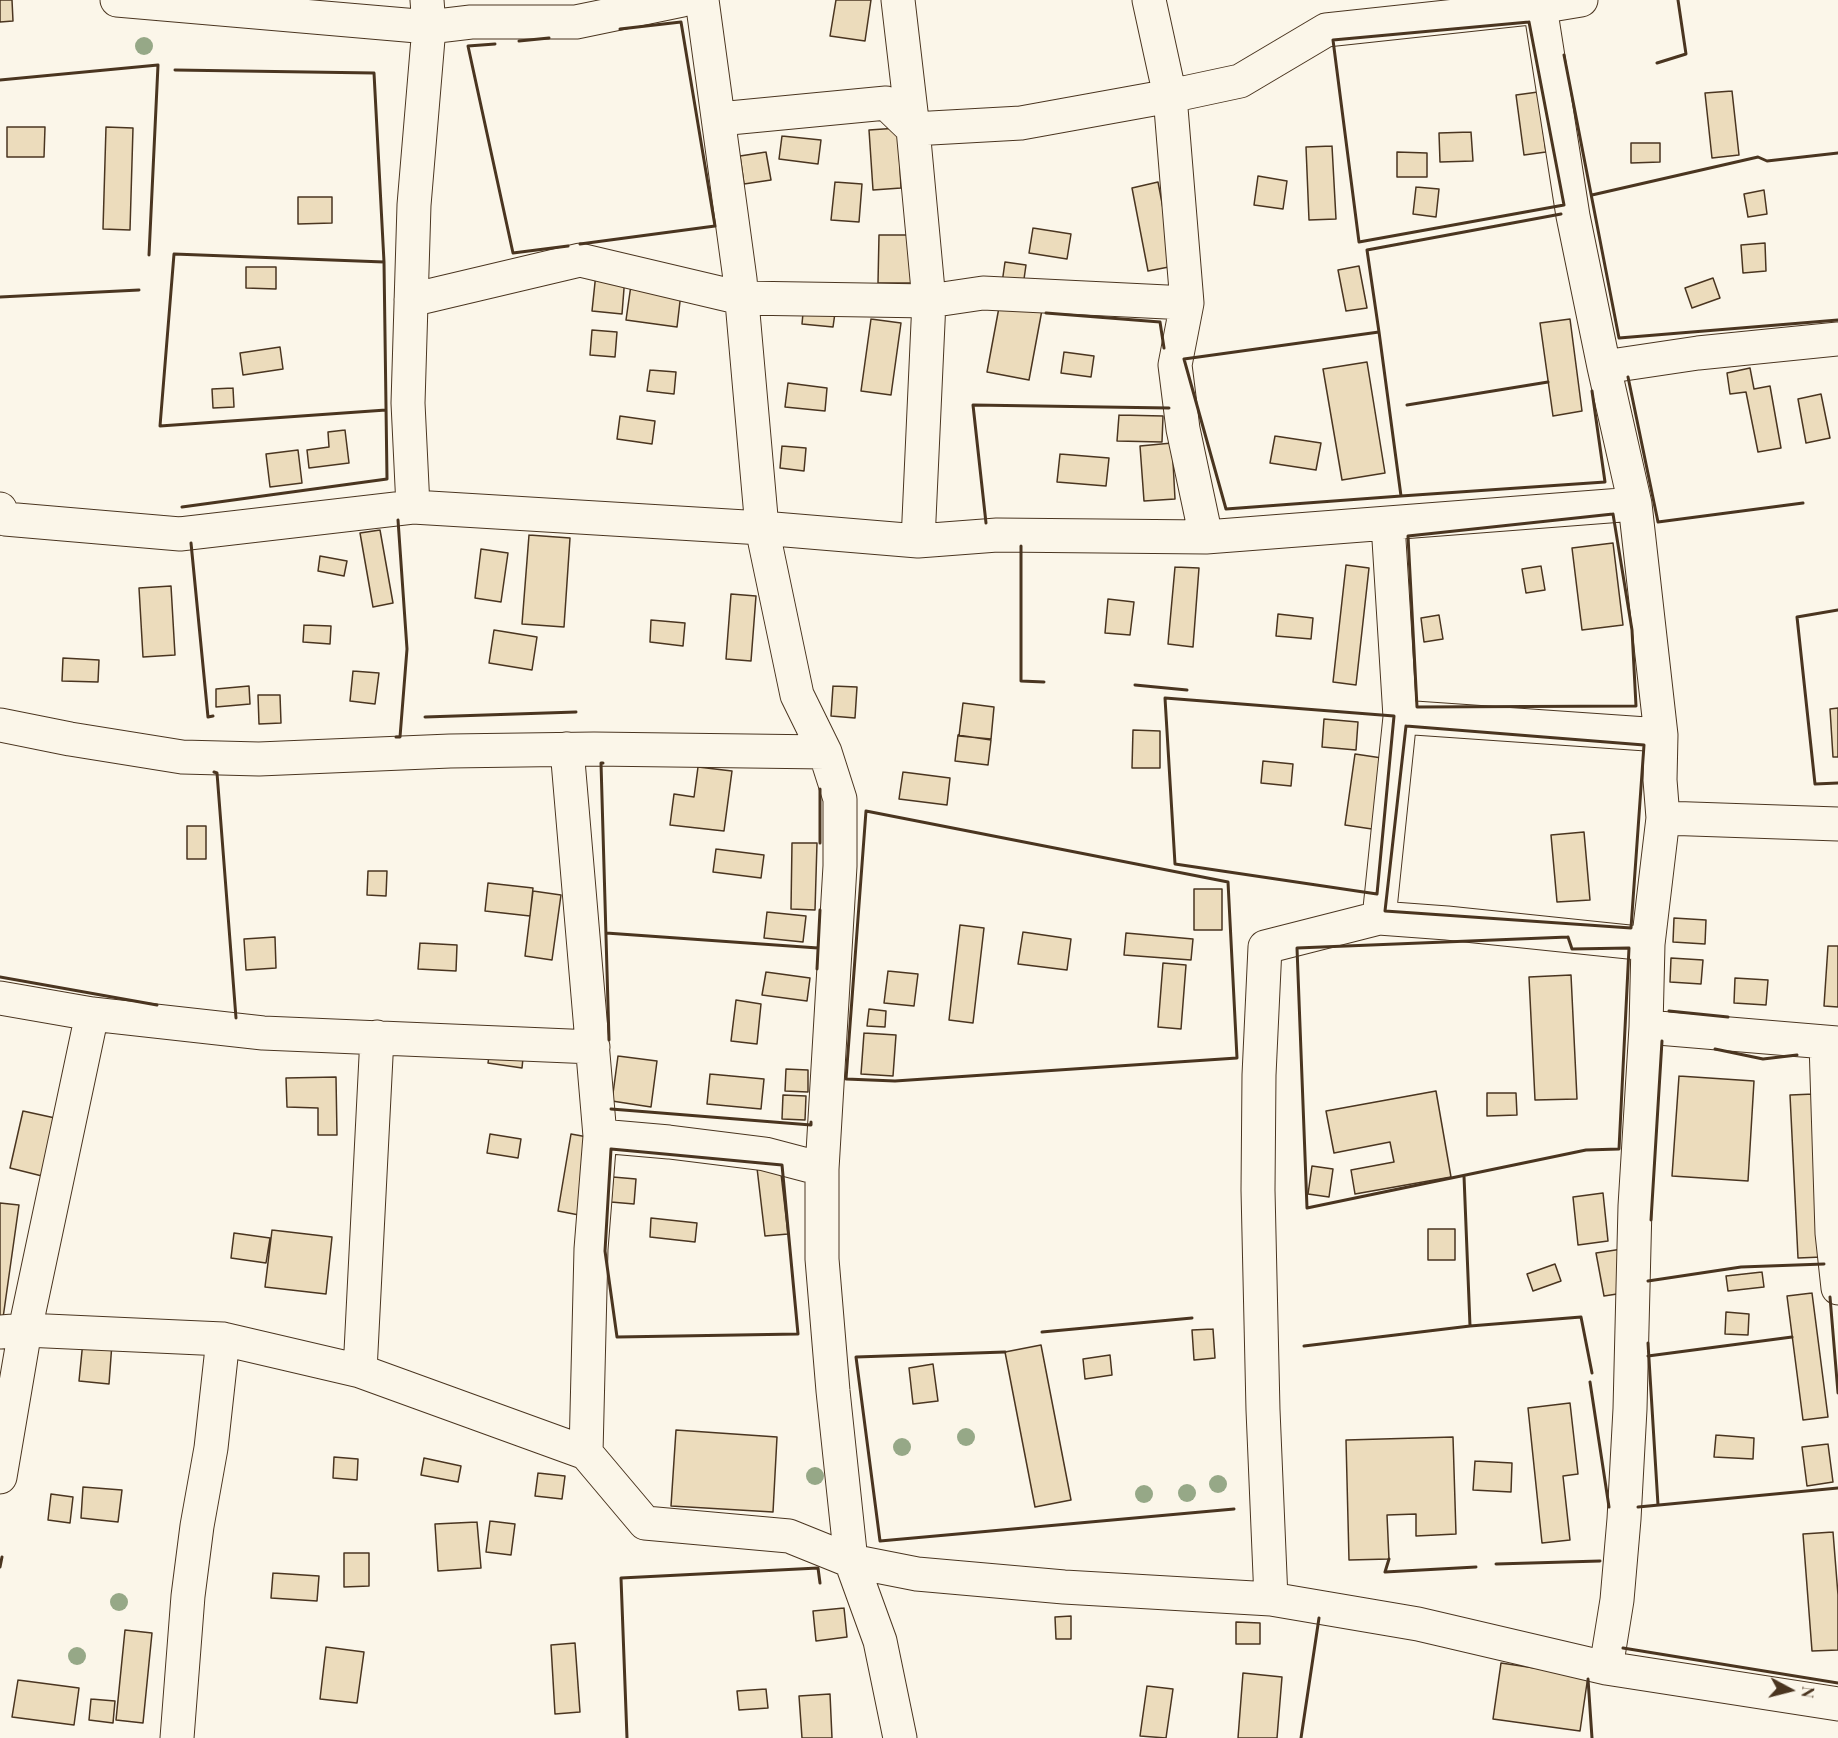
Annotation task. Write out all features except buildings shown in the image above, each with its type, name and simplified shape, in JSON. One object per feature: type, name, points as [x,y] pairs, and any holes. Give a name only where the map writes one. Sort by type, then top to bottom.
[{"type":"street","points":[[117,0],[428,13],[471,22],[576,22],[682,0]]},
{"type":"street","points":[[702,0],[741,298],[762,528],[797,695],[825,752],[840,800],[840,866],[822,1169],[822,1259],[832,1391],[851,1561],[880,1641],[900,1738]]},
{"type":"street","points":[[898,0],[929,301],[918,541]]},
{"type":"street","points":[[1149,0],[1170,96],[1187,303],[1176,365],[1183,429],[1206,537]]},
{"type":"street","points":[[719,119],[886,103],[913,129],[1021,123],[1240,81],[1326,30],[1539,3],[1581,0]]},
{"type":"street","points":[[1539,3],[1573,216],[1635,504],[1661,735],[1659,780],[1663,818],[1648,944],[1646,1027],[1635,1206],[1630,1409],[1624,1519],[1617,1600],[1606,1668]]},
{"type":"street","points":[[413,507],[408,403],[411,300],[414,205],[428,13]]},
{"type":"street","points":[[411,300],[580,260],[741,298],[929,301],[982,293],[1187,303]]},
{"type":"street","points":[[1604,367],[1698,353],[1838,339]]},
{"type":"street","points":[[2,518],[180,534],[413,507],[762,528],[918,541],[997,535],[1206,537],[1635,504]]},
{"type":"street","points":[[1378,918],[1400,717],[1388,524]]},
{"type":"street","points":[[1400,717],[1661,735]]},
{"type":"street","points":[[0,724],[70,739],[182,757],[259,759],[567,749],[825,752]]},
{"type":"street","points":[[567,749],[600,1136],[591,1249],[586,1453]]},
{"type":"street","points":[[1663,818],[1838,824]]},
{"type":"street","points":[[1271,1599],[1263,1410],[1258,1190],[1259,1075],[1265,947],[1378,918],[1648,944]]},
{"type":"street","points":[[0,998],[92,1014],[263,1033],[593,1047]]},
{"type":"street","points":[[0,1477],[13,1331],[92,1014]]},
{"type":"street","points":[[1646,1027],[1832,1043],[1832,1233],[1838,1288]]},
{"type":"street","points":[[360,1371],[376,1037]]},
{"type":"street","points":[[600,1136],[765,1154],[822,1169]]},
{"type":"street","points":[[13,1331],[223,1339],[360,1371],[586,1453],[645,1522],[789,1536],[851,1561],[917,1574],[1064,1587],[1271,1599],[1418,1624],[1606,1668],[1838,1704]]},
{"type":"street","points":[[177,1738],[188,1596],[211,1448],[223,1339]]},
{"type":"wall","points":[[1657,63],[1686,54],[1678,0]]},
{"type":"wall","points":[[580,244],[715,226],[681,22],[620,29]]},
{"type":"wall","points":[[1529,22],[1564,205],[1359,242],[1333,40],[1529,22]]},
{"type":"wall","points":[[519,41],[549,38]]},
{"type":"wall","points":[[495,44],[468,46],[513,253],[568,246]]},
{"type":"wall","points":[[1564,55],[1619,338],[1838,320]]},
{"type":"wall","points":[[0,80],[158,65],[149,255]]},
{"type":"wall","points":[[175,70],[374,73],[384,262],[387,479],[182,507]]},
{"type":"wall","points":[[1592,195],[1758,157],[1767,161],[1838,153]]},
{"type":"wall","points":[[1379,332],[1367,250],[1561,214]]},
{"type":"wall","points":[[384,262],[174,254],[160,426],[386,410]]},
{"type":"wall","points":[[0,297],[139,290]]},
{"type":"wall","points":[[1046,313],[1160,322],[1164,348]]},
{"type":"wall","points":[[1379,332],[1401,496],[1226,509],[1184,359],[1379,332]]},
{"type":"wall","points":[[1628,377],[1658,522],[1803,503]]},
{"type":"wall","points":[[1407,405],[1548,382]]},
{"type":"wall","points":[[1401,496],[1605,482],[1592,391]]},
{"type":"wall","points":[[986,523],[973,405],[1169,408]]},
{"type":"wall","points":[[1613,514],[1632,630],[1636,706],[1417,707],[1408,536],[1613,514]]},
{"type":"wall","points":[[396,737],[400,737],[407,649],[398,520]]},
{"type":"wall","points":[[191,543],[208,717],[213,716]]},
{"type":"wall","points":[[1021,546],[1021,681],[1044,682]]},
{"type":"wall","points":[[1838,610],[1797,617],[1815,784],[1838,783]]},
{"type":"wall","points":[[1135,685],[1187,690]]},
{"type":"wall","points":[[1165,698],[1394,716],[1377,894],[1175,864],[1165,698]]},
{"type":"wall","points":[[425,717],[576,712]]},
{"type":"wall","points":[[1406,726],[1644,745],[1631,928],[1385,911],[1406,726]]},
{"type":"wall","points":[[603,763],[601,763],[609,1040]]},
{"type":"wall","points":[[214,772],[217,773],[236,1018]]},
{"type":"wall","points":[[820,789],[820,843]]},
{"type":"wall","points":[[866,811],[1228,882],[1237,1058],[895,1081],[846,1079],[866,811]]},
{"type":"wall","points":[[817,969],[820,910]]},
{"type":"wall","points":[[606,933],[818,948]]},
{"type":"wall","points":[[1568,937],[1572,949],[1629,948],[1619,1149],[1586,1150],[1307,1208],[1297,948],[1568,937]]},
{"type":"wall","points":[[0,977],[157,1005]]},
{"type":"wall","points":[[1669,1011],[1728,1017]]},
{"type":"wall","points":[[1651,1220],[1662,1041]]},
{"type":"wall","points":[[1715,1049],[1763,1059],[1797,1055]]},
{"type":"wall","points":[[611,1109],[811,1125],[811,1122]]},
{"type":"wall","points":[[611,1149],[782,1165],[798,1334],[617,1337],[605,1251],[611,1149]]},
{"type":"wall","points":[[1464,1176],[1470,1326],[1581,1317],[1592,1373]]},
{"type":"wall","points":[[1648,1281],[1741,1267],[1824,1264]]},
{"type":"wall","points":[[1830,1297],[1838,1393]]},
{"type":"wall","points":[[1042,1332],[1192,1318]]},
{"type":"wall","points":[[1304,1346],[1470,1326]]},
{"type":"wall","points":[[1648,1356],[1792,1337]]},
{"type":"wall","points":[[1648,1343],[1658,1505]]},
{"type":"wall","points":[[1005,1352],[856,1357],[880,1541],[1234,1509]]},
{"type":"wall","points":[[1590,1382],[1609,1507]]},
{"type":"wall","points":[[1638,1507],[1838,1488]]},
{"type":"wall","points":[[0,1567],[2,1557]]},
{"type":"wall","points":[[1389,1559],[1385,1572],[1476,1567]]},
{"type":"wall","points":[[1496,1564],[1600,1561]]},
{"type":"wall","points":[[627,1738],[621,1578],[818,1568],[820,1583]]},
{"type":"wall","points":[[1301,1738],[1319,1618]]},
{"type":"wall","points":[[1623,1648],[1838,1683]]},
{"type":"wall","points":[[1588,1679],[1592,1738]]}]
